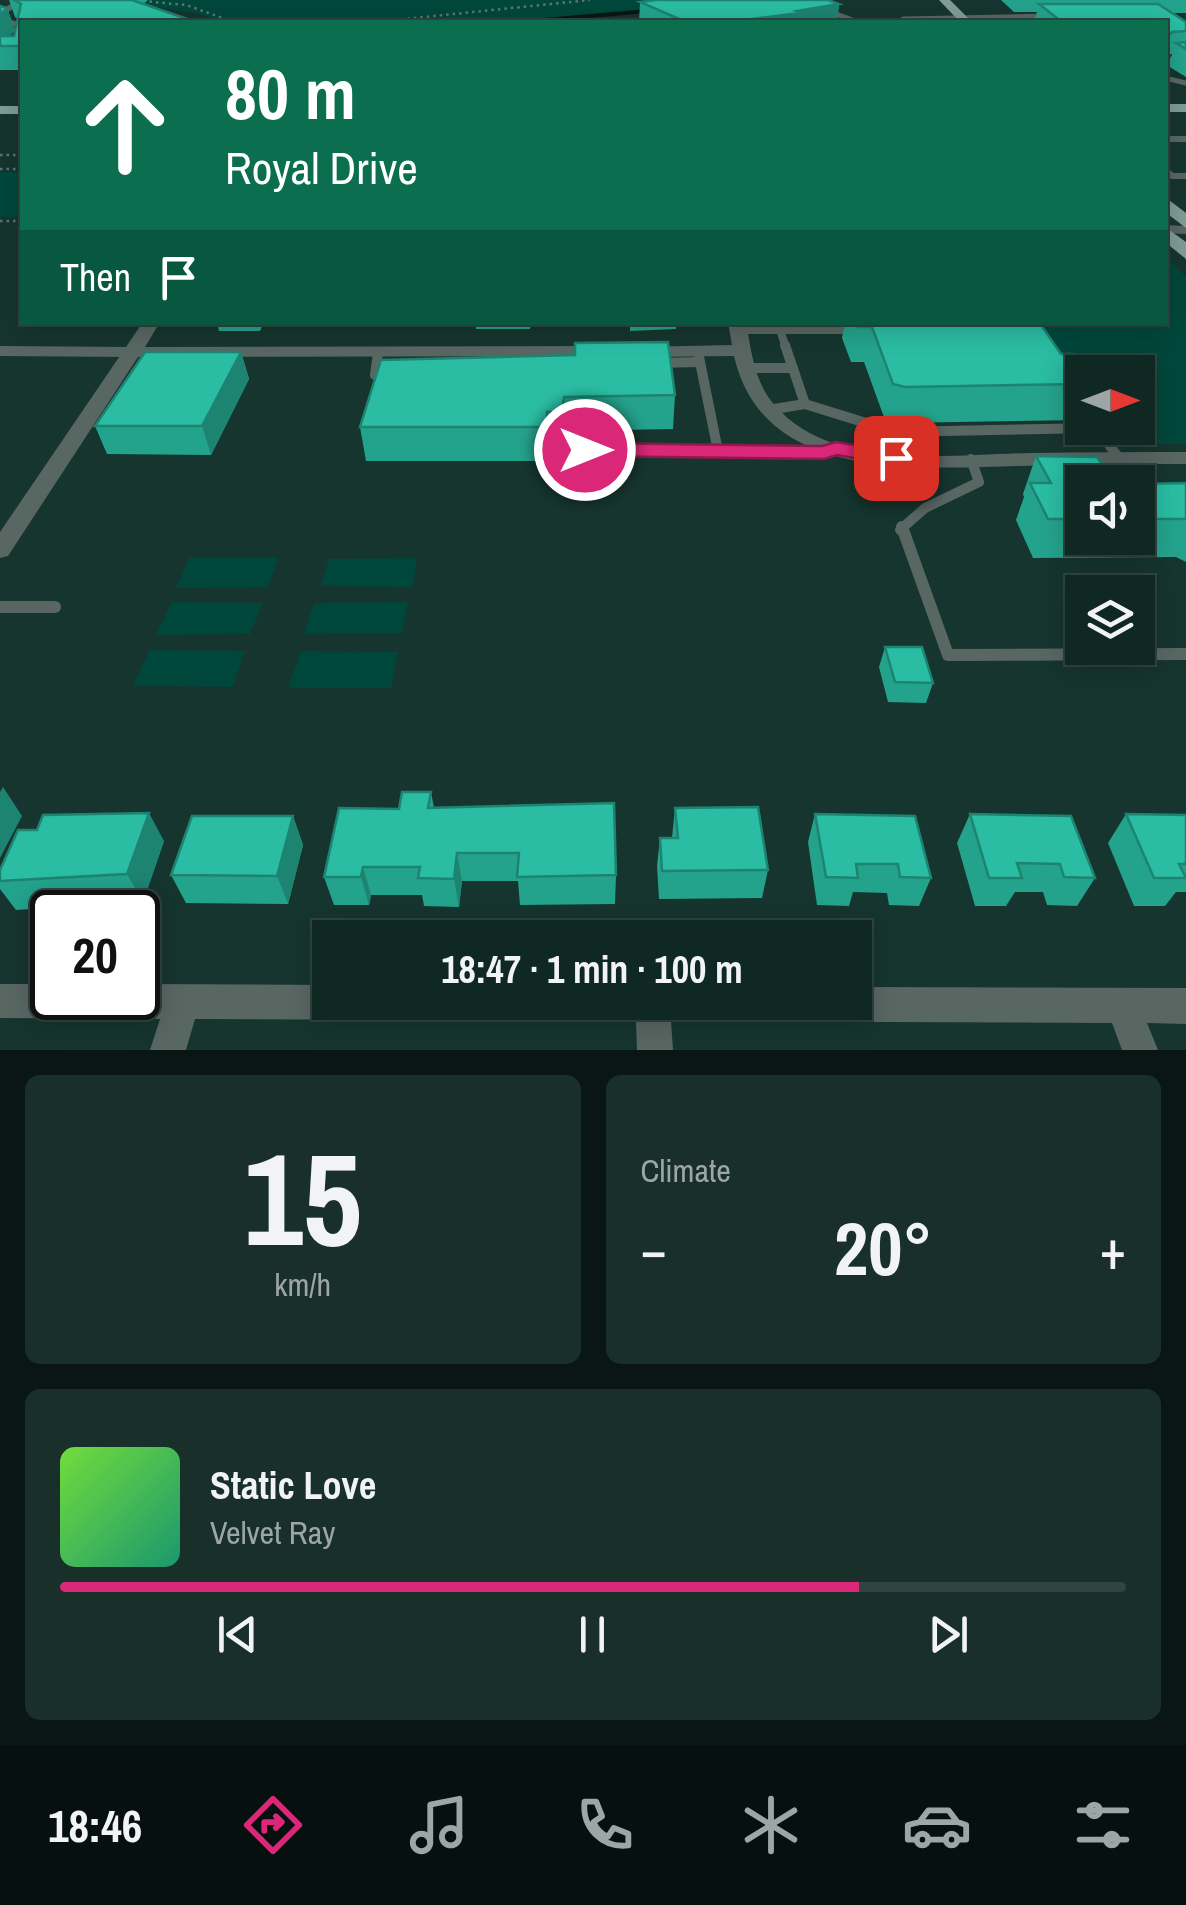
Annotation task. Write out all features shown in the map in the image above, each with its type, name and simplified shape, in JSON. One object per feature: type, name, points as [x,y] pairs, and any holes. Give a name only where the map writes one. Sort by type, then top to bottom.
[{"type":"main road","points":[[927,0],[953,18]]},
{"type":"main road","points":[[944,0],[953,18]]},
{"type":"main road","points":[[1168,205],[1186,226]]},
{"type":"main road","points":[[1168,233],[1186,253]]},
{"type":"street","points":[[0,6],[11,0]]},
{"type":"street","points":[[0,17],[24,0]]},
{"type":"street","points":[[0,550],[150,325]]},
{"type":"street","points":[[132,352],[378,353],[441,361],[699,357],[741,343],[755,392],[768,410],[810,439],[836,448],[901,458],[1186,458]]},
{"type":"street","points":[[0,1001],[312,1003]]},
{"type":"street","points":[[168,1050],[183,1002]]},
{"type":"street","points":[[872,1006],[1186,1006]]},
{"type":"street","points":[[1123,1007],[1140,1050]]},
{"type":"street","points":[[654,1020],[655,1050]]},
{"type":"lane","points":[[798,0],[853,20]]},
{"type":"lane","points":[[1002,16],[1006,20]]},
{"type":"lane","points":[[898,20],[1057,16]]},
{"type":"lane","points":[[14,37],[20,31]]},
{"type":"lane","points":[[780,330],[805,404]]},
{"type":"lane","points":[[741,343],[780,330],[857,330]]},
{"type":"lane","points":[[741,343],[792,368]]},
{"type":"lane","points":[[0,351],[132,352]]},
{"type":"lane","points":[[378,353],[374,375],[404,378]]},
{"type":"lane","points":[[640,363],[699,357],[718,451]]},
{"type":"lane","points":[[525,364],[540,358],[600,363]]},
{"type":"lane","points":[[768,410],[805,404],[895,432],[1065,429]]},
{"type":"lane","points":[[895,432],[901,458]]},
{"type":"lane","points":[[1110,445],[1119,458]]},
{"type":"lane","points":[[585,450],[824,452],[836,448]]},
{"type":"lane","points":[[971,459],[978,482],[925,508],[900,529],[948,655],[1186,654]]},
{"type":"lane","points":[[0,607],[55,606]]},
{"type":"path","points":[[134,0],[186,5],[228,20]]},
{"type":"path","points":[[395,20],[590,0]]},
{"type":"green space","points":[[109,0],[736,0],[575,20],[216,20]]},
{"type":"green space","points":[[0,172],[20,172],[20,217],[0,217]]},
{"type":"green space","points":[[1168,258],[1186,277],[1186,444],[1155,444],[1155,355],[1065,355],[1065,359],[1042,325],[1168,325]]},
{"type":"green space","points":[[189,558],[278,558],[268,587],[176,588]]},
{"type":"green space","points":[[417,558],[412,587],[321,586],[329,559]]},
{"type":"green space","points":[[172,602],[263,603],[250,634],[156,635]]},
{"type":"green space","points":[[408,602],[402,633],[304,634],[314,603]]},
{"type":"green space","points":[[150,650],[245,651],[233,687],[133,685]]},
{"type":"green space","points":[[301,651],[398,652],[391,688],[288,688]]},
{"type":"building","points":[[14,0],[132,0],[190,20],[20,20],[20,46],[0,46],[0,36],[14,36],[21,4]]},
{"type":"building","points":[[828,0],[839,4],[743,20],[681,20],[640,2]]},
{"type":"building","points":[[1039,4],[1158,4],[1186,22],[1186,31],[1168,36],[1168,20],[1059,20]]},
{"type":"building","points":[[857,325],[1041,325],[1061,354],[1074,355],[1065,355],[1065,384],[905,387],[893,384],[872,327]]},
{"type":"building","points":[[668,342],[675,395],[564,397],[562,412],[547,412],[547,427],[360,427],[381,360],[575,355],[575,343]]},
{"type":"building","points":[[145,352],[241,352],[202,426],[95,426]]},
{"type":"building","points":[[1036,456],[1097,457],[1103,465],[1065,465],[1065,519],[1048,519],[1030,483],[1051,483]]},
{"type":"building","points":[[1186,483],[1186,519],[1155,519],[1155,484]]},
{"type":"building","points":[[885,647],[922,647],[933,683],[895,682]]},
{"type":"building","points":[[402,792],[431,792],[428,808],[614,803],[616,875],[517,877],[519,853],[457,853],[454,879],[418,878],[420,867],[363,867],[361,877],[324,877],[339,808],[399,809]]},
{"type":"building","points":[[758,807],[768,870],[662,871],[660,838],[678,838],[675,808]]},
{"type":"building","points":[[149,813],[127,874],[0,881],[0,870],[18,830],[37,830],[43,815]]},
{"type":"building","points":[[815,814],[915,816],[931,878],[900,877],[898,864],[856,864],[858,878],[826,877]]},
{"type":"building","points":[[970,814],[1071,816],[1095,878],[1064,877],[1060,864],[1017,863],[1022,878],[989,878]]},
{"type":"building","points":[[1126,814],[1186,815],[1186,864],[1179,864],[1186,878],[1154,878]]},
{"type":"building","points":[[192,816],[293,816],[277,876],[171,875]]},
{"type":"waterway","points":[[544,20],[648,11]]},
{"type":"route","points":[[585,450],[824,452],[836,448],[896,458]]}]
